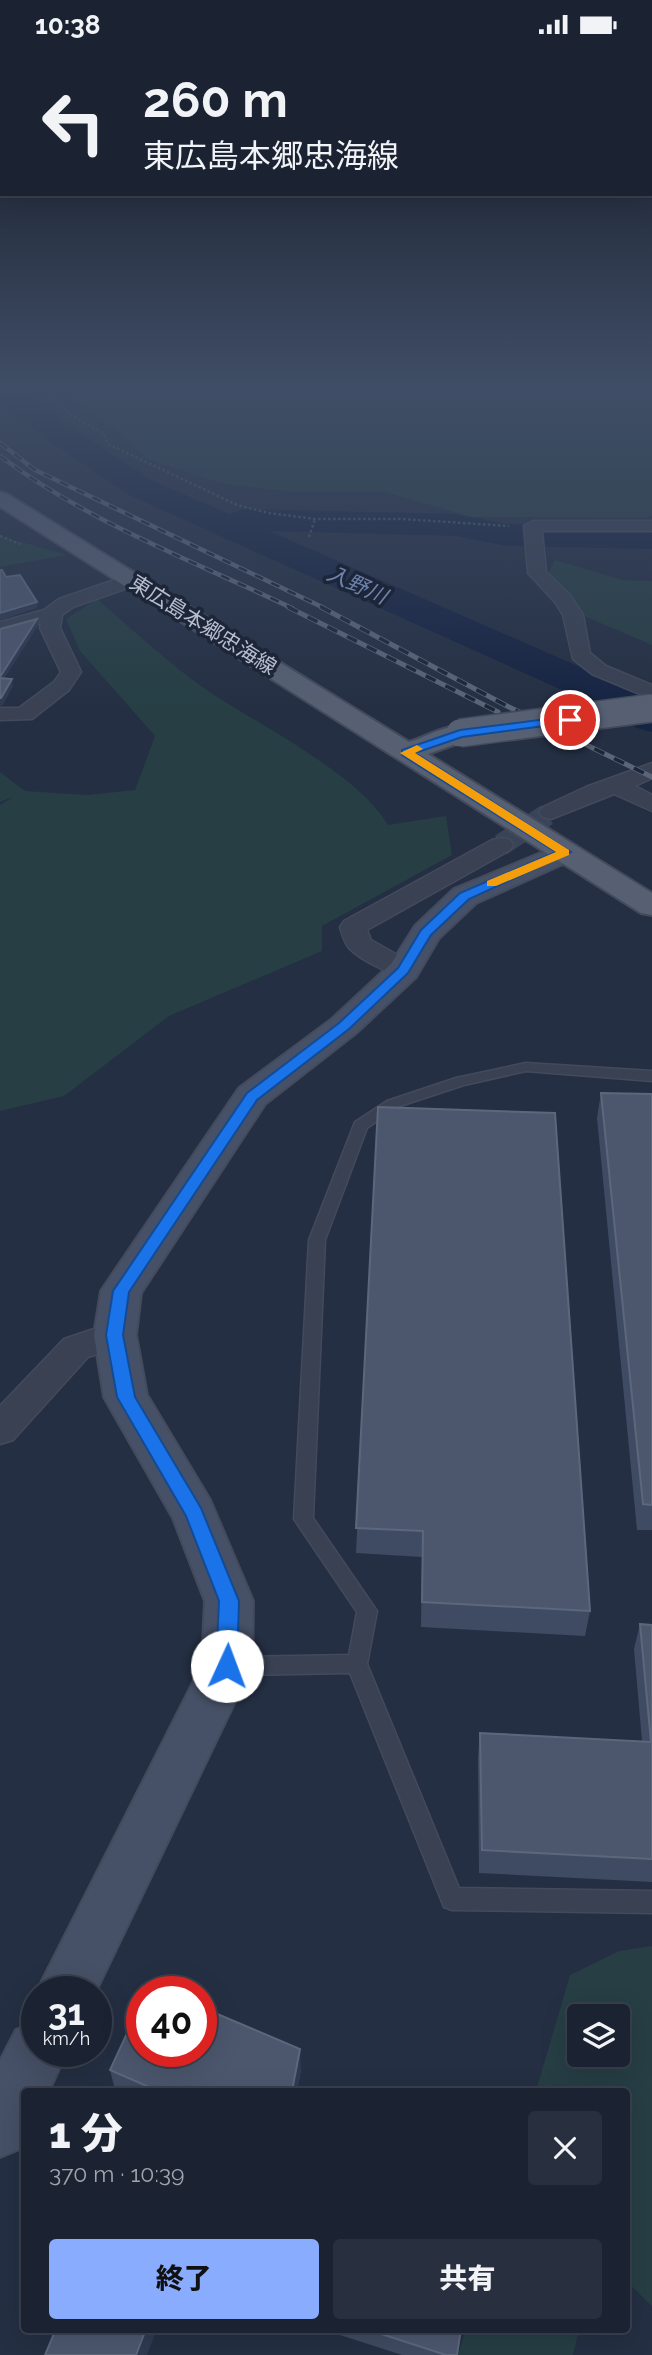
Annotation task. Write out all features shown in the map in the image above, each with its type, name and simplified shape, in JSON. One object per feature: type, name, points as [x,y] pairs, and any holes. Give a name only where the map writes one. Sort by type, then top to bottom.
[{"type":"main road","name":"東広島本郷忠海線","points":[[0,498],[652,906]]},
{"type":"main road","points":[[406,753],[460,733],[652,708]]},
{"type":"street","points":[[652,526],[533,535],[537,573],[563,599],[573,615],[580,655],[599,670],[652,693]]},
{"type":"street","points":[[0,628],[52,613],[66,603],[132,580]]},
{"type":"street","points":[[0,714],[24,714],[62,686],[71,672],[50,628],[52,613]]},
{"type":"street","points":[[551,812],[652,770]]},
{"type":"street","points":[[616,786],[652,804]]},
{"type":"street","points":[[404,970],[359,944],[353,927],[502,845]]},
{"type":"street","points":[[73,1976],[227,1666],[229,1601],[194,1513],[126,1397],[114,1335],[121,1291],[252,1096],[344,1026],[404,970],[426,933],[465,896],[565,852]]},
{"type":"street","points":[[0,1430],[76,1348],[114,1335]]},
{"type":"street","points":[[0,2126],[29,2067]]},
{"type":"lane","points":[[652,1076],[526,1067],[461,1081],[404,1100],[360,1125],[317,1240],[303,1519],[367,1611],[357,1664],[452,1899],[652,1902]]},
{"type":"lane","points":[[227,1666],[357,1664]]},
{"type":"path","points":[[216,496],[237,505],[269,513],[315,519],[402,519],[533,535]]},
{"type":"path","points":[[309,537],[315,519]]},
{"type":"green space","points":[[397,496],[652,496],[652,515],[647,518],[471,517]]},
{"type":"green space","points":[[0,536],[67,555],[0,567]]},
{"type":"green space","points":[[555,560],[623,580],[652,581],[652,645],[582,615],[548,574]]},
{"type":"green space","points":[[97,599],[204,688],[330,768],[373,805],[388,825],[446,816],[452,855],[322,926],[322,951],[169,1016],[64,1096],[0,1111],[0,805],[13,797],[0,802],[0,772],[25,791],[87,795],[135,790],[155,736],[80,651],[66,619]]},
{"type":"green space","points":[[652,1946],[652,2306],[630,2285],[630,2088],[537,2088],[570,1975],[619,1951]]},
{"type":"green space","points":[[465,2333],[578,2333],[573,2355],[458,2355]]},
{"type":"building","points":[[0,570],[6,577],[20,575],[37,602],[0,613]]},
{"type":"building","points":[[37,619],[0,677],[0,629]]},
{"type":"building","points":[[0,678],[12,679],[1,698],[0,698]]},
{"type":"building","points":[[601,1093],[652,1094],[652,1505],[643,1504]]},
{"type":"building","points":[[378,1107],[555,1113],[590,1611],[422,1602],[423,1531],[356,1528]]},
{"type":"building","points":[[640,1624],[652,1625],[652,1859],[482,1850],[480,1733],[651,1742]]},
{"type":"building","points":[[217,2014],[300,2049],[293,2088],[151,2088],[110,2070],[126,2036],[126,2067],[217,2067]]},
{"type":"building","points":[[54,2333],[144,2333],[136,2355],[45,2355]]},
{"type":"building","points":[[378,2333],[460,2333],[457,2355],[446,2355]]},
{"type":"waterway","name":"入野川","points":[[158,496],[597,690],[652,719]]},
{"type":"waterway","points":[[243,520],[455,525],[507,535],[652,538]]},
{"type":"tunnel","points":[[501,845],[551,812]]},
{"type":"railway","points":[[60,496],[179,557],[292,608]]},
{"type":"railway","points":[[89,496],[324,608]]},
{"type":"railway","points":[[288,607],[498,712]]},
{"type":"railway","points":[[321,607],[507,706],[652,777]]},
{"type":"slow traffic","points":[[417,749],[406,753],[565,852],[492,883]]},
{"type":"route","points":[[227,1666],[229,1601],[194,1513],[126,1397],[114,1335],[121,1291],[252,1096],[344,1026],[404,970],[426,933],[465,896],[532,864],[565,852],[406,753],[460,733],[570,720]]}]
